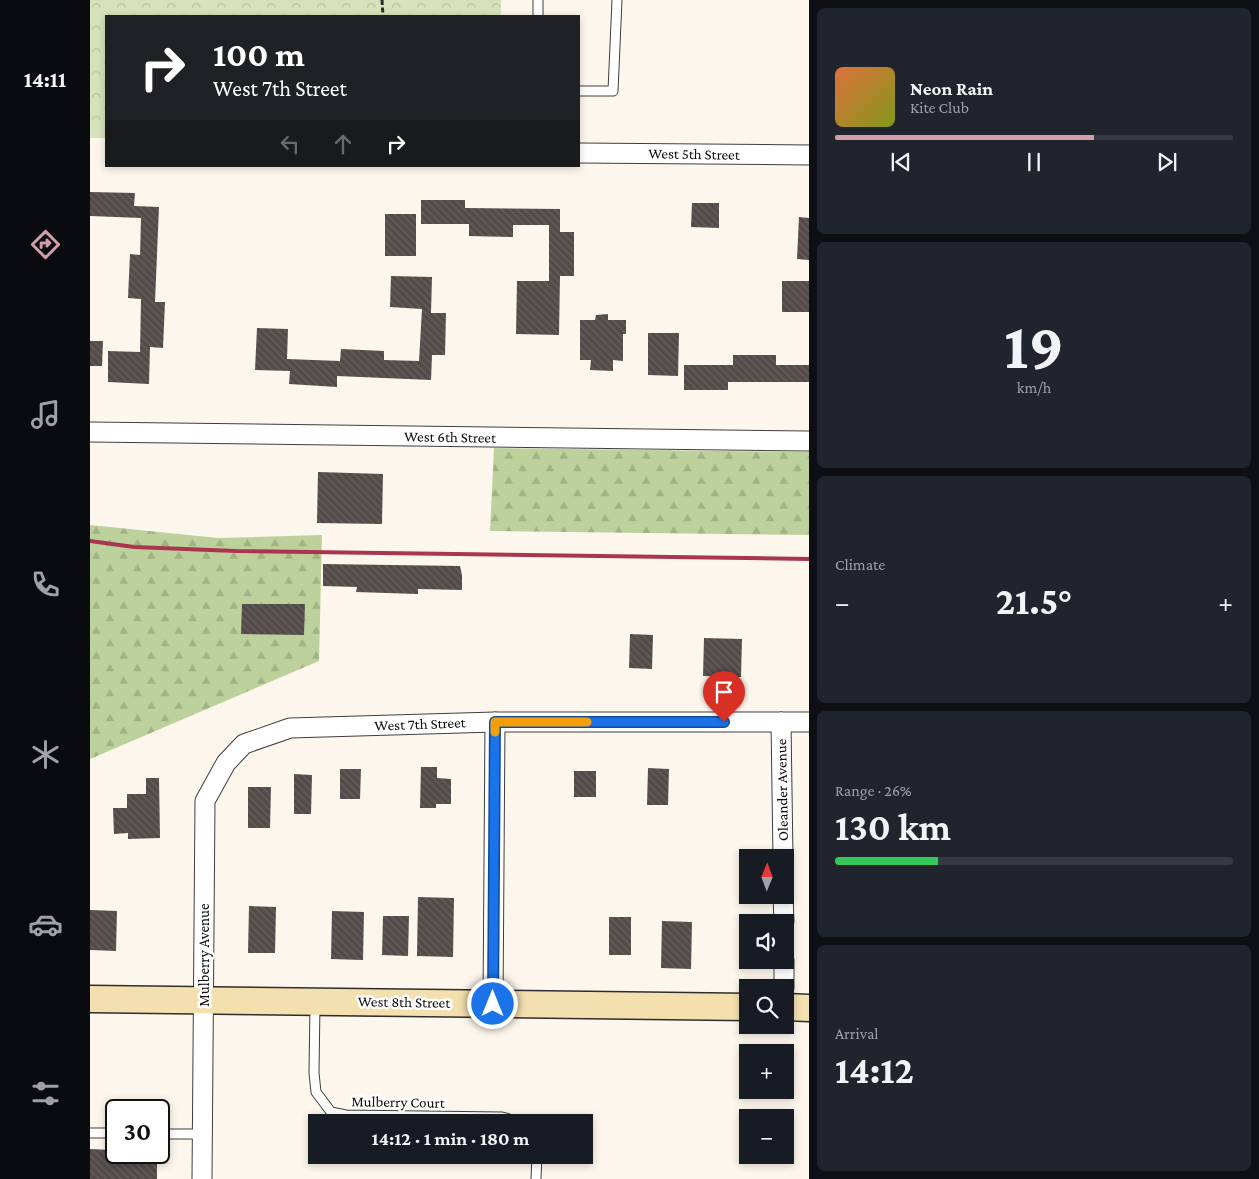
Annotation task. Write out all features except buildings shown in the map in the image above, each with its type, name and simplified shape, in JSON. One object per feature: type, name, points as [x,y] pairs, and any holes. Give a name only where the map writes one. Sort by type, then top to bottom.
[{"type":"street","name":"West 5th Street","points":[[580,153],[809,155]]},
{"type":"street","name":"West 6th Street","points":[[90,432],[809,441]]},
{"type":"street","name":"West 7th Street","points":[[244,744],[290,728],[495,722],[809,722]]},
{"type":"street","points":[[493,1004],[495,722]]},
{"type":"street","name":"Oleander Avenue","points":[[781,722],[783,849]]},
{"type":"street","name":"Mulberry Avenue","points":[[202,1179],[205,801],[226,763],[244,744]]},
{"type":"street","name":"West 8th Street","points":[[90,999],[739,1007]]},
{"type":"street","points":[[794,1007],[809,1008]]},
{"type":"lane","points":[[538,0],[538,15]]},
{"type":"lane","points":[[580,91],[613,92],[617,0]]},
{"type":"lane","name":"Mulberry Court","points":[[316,1001],[314,1073],[316,1092],[331,1112],[341,1114]]},
{"type":"lane","points":[[90,1133],[105,1133]]},
{"type":"lane","points":[[170,1134],[202,1134]]},
{"type":"lane","points":[[536,1164],[536,1179]]},
{"type":"path","points":[[382,0],[383,15]]},
{"type":"green space","points":[[90,0],[501,0],[501,15],[105,15],[105,138],[90,138]]},
{"type":"green space","points":[[494,448],[809,452],[809,535],[490,531]]},
{"type":"green space","points":[[90,525],[218,538],[322,535],[319,661],[90,759]]},
{"type":"railway","points":[[90,541],[134,547],[236,551],[809,559]]},
{"type":"slow traffic","points":[[495,732],[495,722],[587,722]]},
{"type":"route","points":[[493,1004],[495,722],[724,722]]}]
